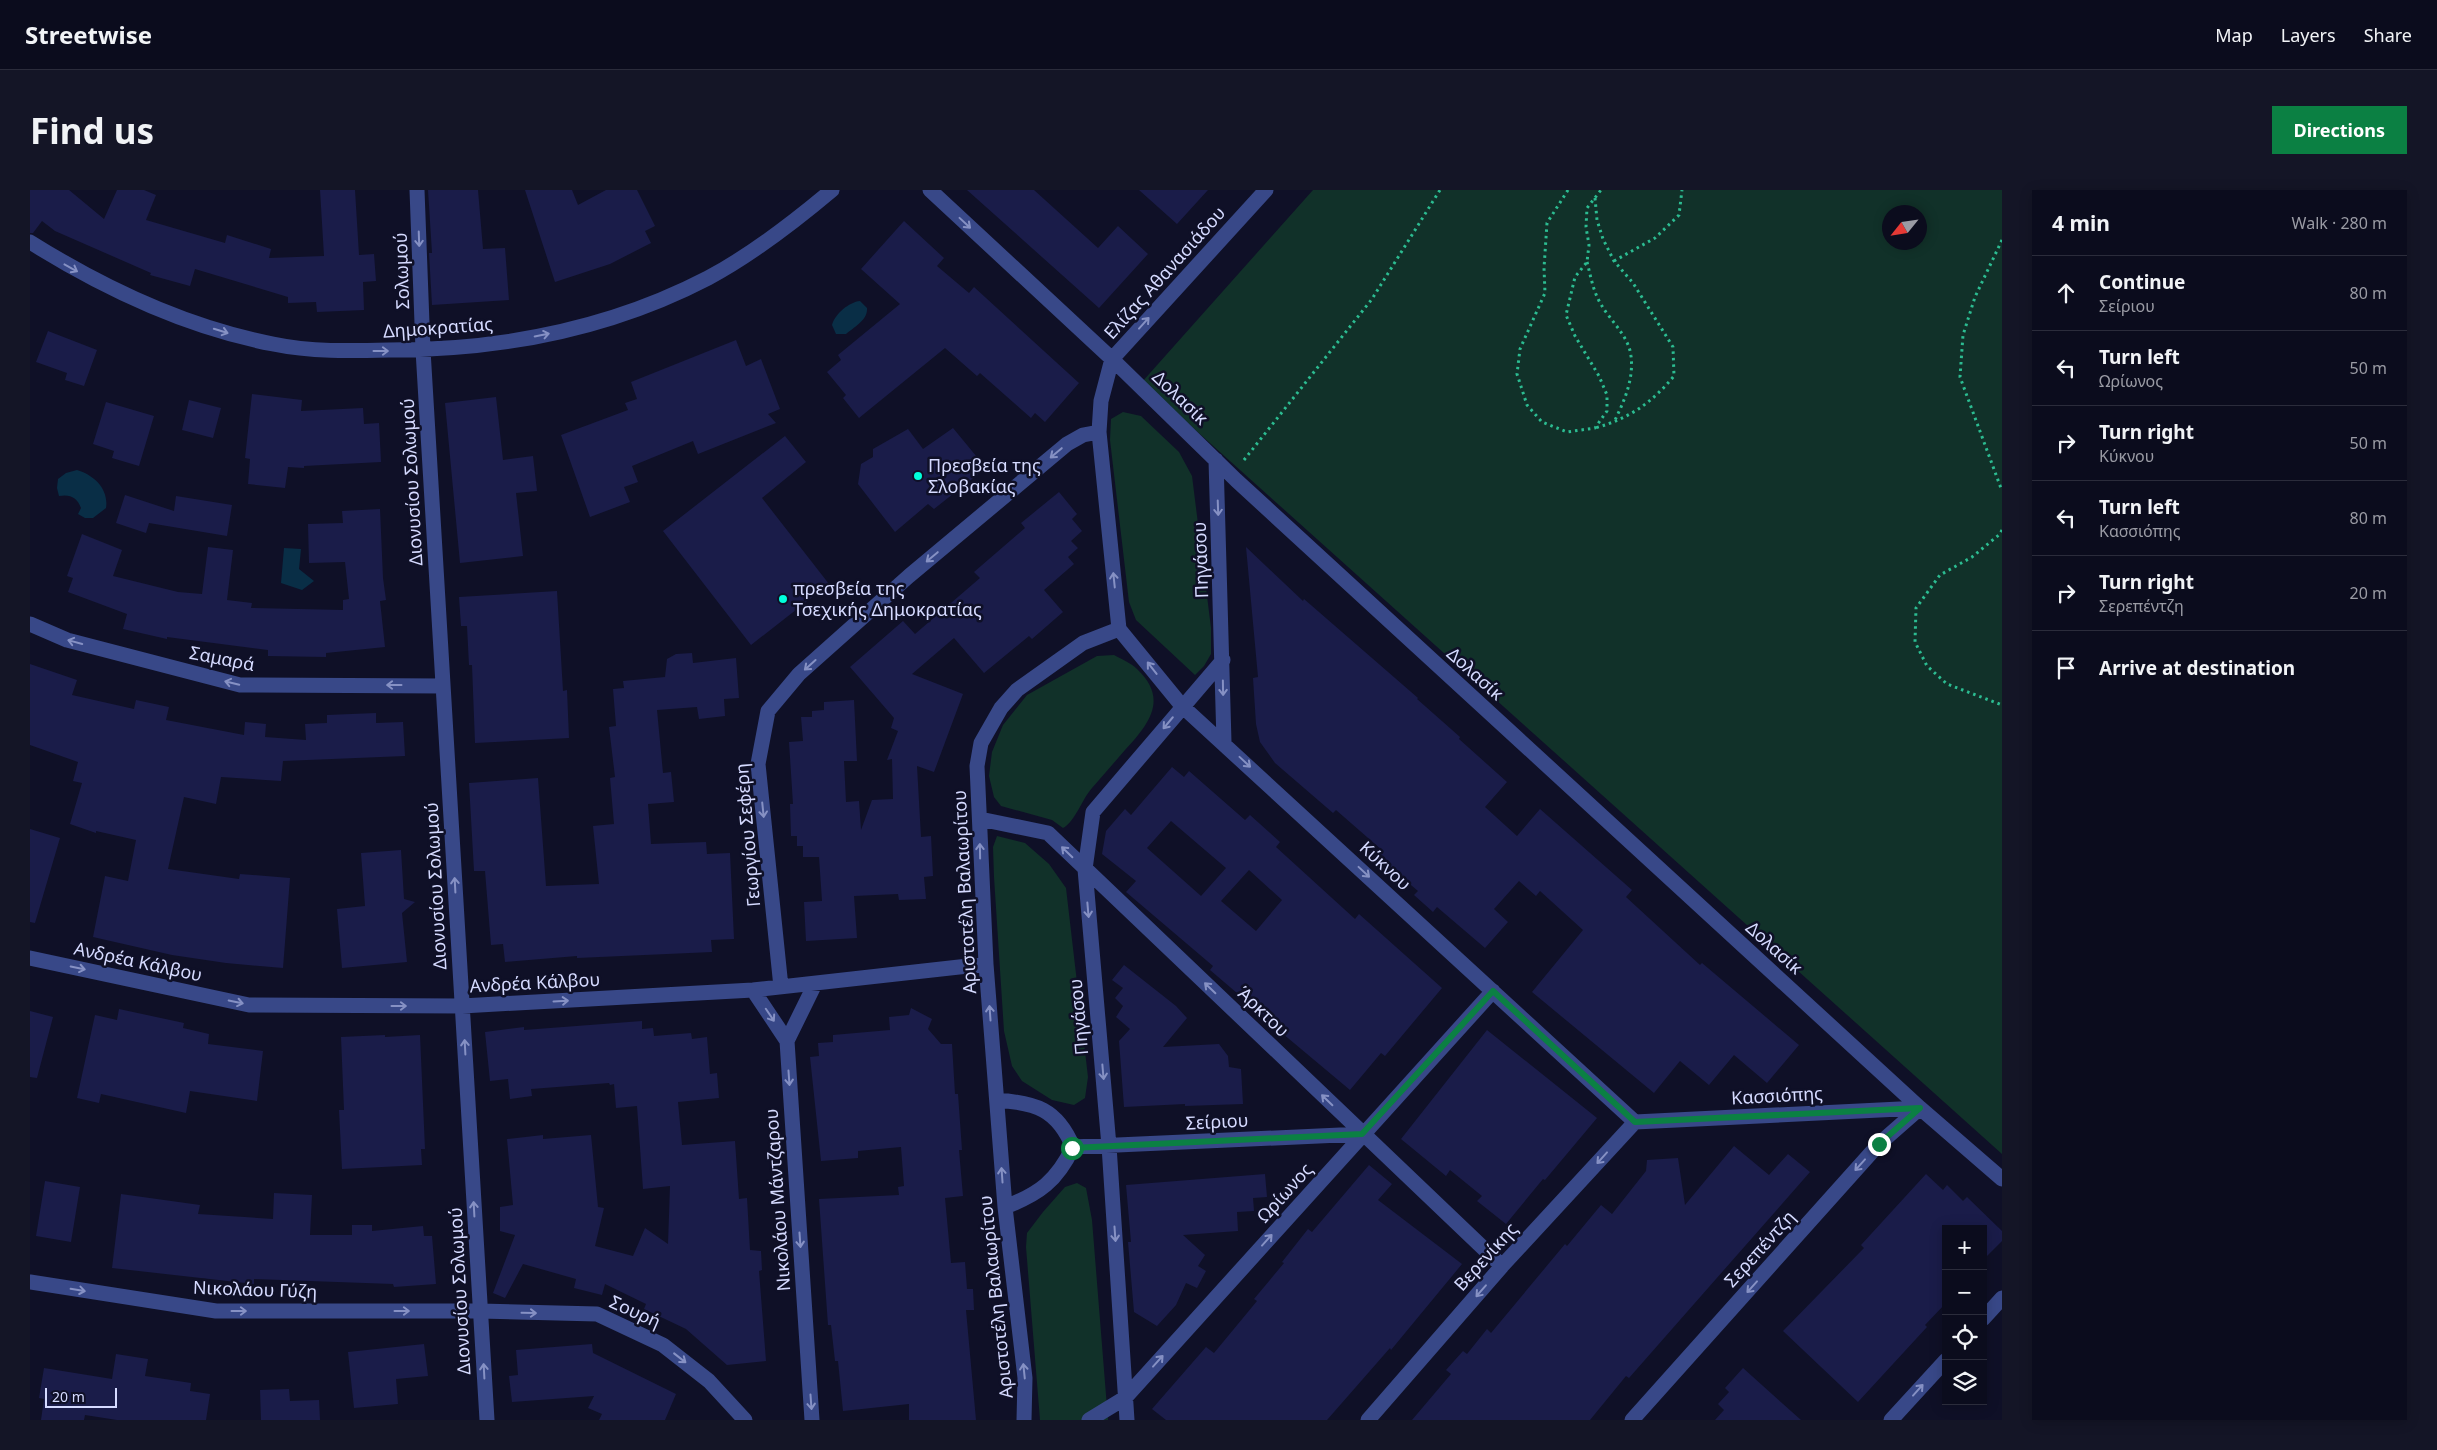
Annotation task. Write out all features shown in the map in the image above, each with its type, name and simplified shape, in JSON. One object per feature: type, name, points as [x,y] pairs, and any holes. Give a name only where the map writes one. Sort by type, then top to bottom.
[{"type":"street","name":"Σολωμού","points":[[417,190],[423,350]]},
{"type":"street","name":"Δημοκρατίας","points":[[30,242],[66,265],[116,292],[155,309],[225,332],[273,344],[327,351],[463,348],[559,332],[605,320],[656,302],[709,277],[763,244],[797,220],[832,190]]},
{"type":"street","name":"Δολασίκ","points":[[930,190],[1112,359],[1236,480],[1920,1108],[2002,1179]]},
{"type":"street","name":"Ελίζας Αθανασιάδου","points":[[1112,359],[1266,190]]},
{"type":"street","name":"Διονυσίου Σολωμού","points":[[423,350],[487,1420]]},
{"type":"street","points":[[1112,359],[1101,401],[1099,432],[1119,629]]},
{"type":"street","name":"Γεωργίου Σεφέρη","points":[[781,987],[758,764],[768,711],[799,674],[909,576],[1066,444],[1082,435],[1099,432]]},
{"type":"street","name":"Πηγάσου","points":[[1216,460],[1224,742]]},
{"type":"street","name":"Σαμαρά","points":[[30,624],[67,640],[240,685],[443,686]]},
{"type":"street","name":"Κύκνου","points":[[1119,629],[1182,706],[1224,742],[1635,1122]]},
{"type":"street","name":"Αριστοτέλη Βαλαωρίτου","points":[[1024,1420],[1024,1378],[1005,1207],[986,964],[977,766],[981,742],[1001,708],[1017,690],[1083,643],[1119,629]]},
{"type":"street","name":"Πηγάσου","points":[[1127,1420],[1109,1146],[1085,868],[1093,812],[1223,660]]},
{"type":"street","name":"Άρκτου","points":[[980,819],[1048,833],[1502,1266]]},
{"type":"street","name":"Ανδρέα Κάλβου","points":[[30,958],[249,1005],[462,1006],[753,990],[986,964]]},
{"type":"street","name":"Νικολάου Μάντζαρου","points":[[812,1420],[787,1041],[815,984]]},
{"type":"street","points":[[753,990],[787,1041]]},
{"type":"street","name":"Ωρίωνος","points":[[1089,1420],[1126,1398],[1362,1134],[1493,991]]},
{"type":"street","points":[[997,1100],[1026,1102],[1046,1112],[1064,1127],[1072,1148],[1063,1168],[1043,1188],[1029,1198],[1005,1207]]},
{"type":"street","name":"Κασσιόπης","points":[[1635,1122],[1920,1108]]},
{"type":"street","name":"Σερεπέντζη","points":[[1632,1420],[1879,1144],[1920,1108]]},
{"type":"street","name":"Βερενίκης","points":[[1368,1420],[1502,1266],[1635,1122]]},
{"type":"street","name":"Σείριου","points":[[1072,1148],[1362,1134]]},
{"type":"street","name":"Νικολάου Γύζη","points":[[30,1282],[216,1311],[480,1312]]},
{"type":"street","points":[[1987,1315],[2002,1298]]},
{"type":"street","name":"Σουρή","points":[[480,1312],[597,1314],[663,1345],[709,1381],[745,1420]]},
{"type":"street","points":[[1891,1420],[1942,1364]]},
{"type":"path","points":[[1236,480],[1246,455],[1372,299],[1440,190]]},
{"type":"path","points":[[1568,190],[1547,223],[1544,268],[1546,294],[1520,348],[1517,374],[1527,405],[1542,422],[1567,432],[1613,423],[1659,395],[1674,376],[1673,347],[1632,283],[1614,261],[1603,239],[1597,220],[1595,198]]},
{"type":"path","points":[[1601,190],[1587,208],[1586,227],[1589,245],[1587,262],[1594,290],[1632,354],[1631,377],[1622,405],[1613,423]]},
{"type":"path","points":[[1614,261],[1655,238],[1679,215],[1682,190]]},
{"type":"path","points":[[2002,240],[1975,297],[1963,335],[1960,377],[2002,491]]},
{"type":"path","points":[[1587,262],[1575,277],[1566,315],[1575,336],[1599,376],[1607,395],[1607,411],[1595,428]]},
{"type":"path","points":[[2002,530],[2000,534],[1972,557],[1940,575],[1916,608],[1915,642],[1927,666],[1947,684],[2002,705]]},
{"type":"green space","points":[[1313,190],[2002,190],[2002,1154],[1142,382]]},
{"type":"green space","points":[[1123,412],[1141,416],[1179,452],[1192,476],[1211,628],[1211,654],[1204,666],[1195,675],[1136,620],[1129,602],[1110,440],[1111,419]]},
{"type":"green space","points":[[1114,655],[1137,669],[1147,680],[1152,691],[1154,701],[1152,711],[1142,731],[1092,788],[1075,816],[1063,828],[1052,820],[1001,806],[994,797],[989,776],[992,752],[1003,725],[1027,695],[1097,656]]},
{"type":"green space","points":[[997,836],[1025,843],[1049,864],[1066,888],[1088,1077],[1085,1098],[1074,1105],[1052,1100],[1022,1081],[1012,1066],[1004,1031],[994,877],[993,847]]},
{"type":"green space","points":[[1077,1183],[1086,1188],[1092,1220],[1108,1420],[1040,1420],[1026,1247],[1027,1233],[1065,1187]]},
{"type":"water","points":[[860,301],[867,308],[863,320],[846,334],[836,334],[832,325],[836,317],[847,306]]},
{"type":"water","points":[[77,470],[94,479],[103,489],[105,495],[106,508],[93,518],[85,518],[78,514],[81,508],[73,497],[67,495],[59,496],[57,488],[58,479],[66,473]]},
{"type":"water","points":[[284,548],[301,549],[299,569],[314,581],[302,590],[281,583]]},
{"type":"building","points":[[30,190],[69,190],[104,219],[117,190],[144,190],[156,195],[146,220],[225,243],[227,235],[271,249],[269,258],[324,256],[320,190],[355,190],[359,255],[374,254],[376,281],[363,282],[364,310],[317,312],[316,302],[288,303],[288,297],[195,269],[190,286],[150,275],[151,273],[55,231],[42,221],[33,233],[30,233]]},
{"type":"building","points":[[428,190],[478,190],[483,249],[505,248],[509,300],[432,305],[429,253],[432,253]]},
{"type":"building","points":[[525,190],[572,190],[578,205],[606,190],[637,190],[655,226],[645,231],[651,243],[610,264],[555,282]]},
{"type":"building","points":[[967,190],[1034,190],[1098,248],[1118,226],[1148,254],[1099,308]]},
{"type":"building","points":[[1139,190],[1208,190],[1177,224]]},
{"type":"building","points":[[904,221],[944,258],[937,266],[969,293],[974,287],[1079,383],[1045,422],[1035,413],[1031,418],[980,373],[977,376],[945,348],[859,418],[843,398],[846,395],[827,372],[841,360],[838,355],[900,304],[861,269]]},
{"type":"building","points":[[48,331],[97,350],[84,386],[65,380],[67,373],[36,362]]},
{"type":"building","points":[[736,340],[746,366],[761,359],[780,409],[768,414],[776,423],[698,454],[693,441],[632,466],[638,482],[624,487],[630,502],[590,517],[561,435],[628,410],[625,403],[637,399],[631,382]]},
{"type":"building","points":[[252,394],[302,400],[301,411],[363,408],[364,424],[379,423],[381,462],[304,466],[304,468],[288,467],[285,488],[248,484],[250,459],[245,458]]},
{"type":"building","points":[[496,397],[503,460],[533,456],[537,491],[516,493],[523,556],[460,563],[445,403]]},
{"type":"building","points":[[189,400],[221,408],[213,438],[182,430]]},
{"type":"building","points":[[106,402],[154,416],[139,466],[112,458],[114,451],[93,444]]},
{"type":"building","name":"Πρεσβεία της Σλοβακίας","points":[[953,428],[986,468],[934,509],[928,504],[895,532],[858,484],[861,464],[873,457],[873,449],[908,429],[923,449]]},
{"type":"building","points":[[785,436],[806,462],[762,498],[829,584],[751,645],[663,531]]},
{"type":"building","points":[[1059,492],[1077,514],[1072,519],[1082,531],[1071,541],[1078,548],[1068,557],[1074,564],[1044,590],[1063,612],[1032,639],[1029,636],[984,673],[954,638],[912,674],[963,694],[934,772],[917,766],[921,837],[931,836],[933,876],[924,877],[926,899],[899,900],[898,894],[854,896],[857,938],[806,941],[804,902],[822,901],[819,857],[803,857],[803,846],[797,846],[797,836],[791,836],[790,804],[793,804],[789,742],[803,741],[801,717],[812,717],[812,711],[824,710],[824,702],[854,700],[857,761],[844,761],[846,802],[859,801],[861,830],[872,800],[893,799],[892,759],[887,760],[898,731],[891,728],[894,718],[850,667],[903,621],[915,634],[980,578],[974,572],[1025,528],[1021,523]]},
{"type":"building","points":[[125,495],[174,511],[176,496],[232,505],[227,536],[149,523],[146,533],[116,523]]},
{"type":"building","points":[[380,509],[383,578],[386,600],[380,601],[385,647],[326,653],[326,657],[268,656],[268,650],[167,637],[167,639],[123,629],[127,614],[68,592],[73,578],[67,576],[82,534],[122,550],[113,576],[178,592],[202,594],[208,547],[233,550],[227,600],[252,603],[251,608],[343,610],[343,600],[349,599],[345,562],[309,563],[308,524],[343,523],[342,511]]},
{"type":"building","points":[[1246,547],[1303,601],[1304,599],[1418,698],[1460,737],[1459,739],[1507,782],[1485,807],[1517,836],[1540,809],[1632,890],[1626,897],[1700,965],[1702,963],[1799,1045],[1767,1083],[1734,1055],[1709,1085],[1680,1061],[1654,1093],[1532,992],[1583,930],[1540,891],[1536,896],[1519,881],[1494,909],[1508,922],[1485,948],[1437,907],[1433,912],[1414,895],[1418,891],[1378,857],[1383,851],[1336,810],[1333,813],[1275,763],[1260,742],[1256,724],[1253,678],[1258,677]]},
{"type":"building","points":[[557,591],[563,691],[567,690],[569,738],[475,743],[472,665],[469,665],[467,626],[461,626],[459,597]]},
{"type":"building","points":[[692,653],[693,663],[736,658],[739,698],[724,699],[725,716],[699,719],[697,707],[657,710],[663,773],[671,772],[674,802],[648,804],[651,844],[706,842],[707,854],[730,853],[734,939],[711,940],[712,952],[577,958],[577,956],[505,962],[503,944],[491,945],[485,871],[474,871],[469,783],[538,778],[546,886],[599,884],[593,826],[614,824],[610,778],[615,777],[609,727],[616,726],[613,689],[624,688],[623,681],[665,677],[667,659],[676,654]]},
{"type":"building","points":[[30,664],[77,680],[72,695],[134,709],[136,700],[169,707],[166,720],[244,735],[245,722],[266,724],[265,737],[306,740],[305,724],[327,723],[327,715],[376,713],[376,723],[403,722],[405,756],[283,761],[281,781],[221,777],[216,804],[184,797],[168,869],[239,879],[240,874],[290,878],[283,968],[226,963],[172,955],[93,937],[105,876],[128,881],[136,840],[96,831],[96,833],[70,824],[82,783],[73,781],[78,762],[30,745]]},
{"type":"building","points":[[1172,767],[1184,777],[1189,771],[1245,820],[1250,815],[1280,842],[1276,847],[1355,919],[1359,914],[1442,988],[1385,1056],[1381,1053],[1350,1090],[1264,1018],[1210,970],[1213,966],[1126,892],[1136,881],[1102,854],[1106,831],[1125,809],[1131,815]],"holes":[[[1171,821],[1226,868],[1201,896],[1147,848]],[[1249,870],[1282,900],[1256,931],[1221,901]]]},
{"type":"building","points":[[30,829],[60,838],[35,923],[30,922]]},
{"type":"building","points":[[401,850],[404,899],[415,902],[402,913],[407,962],[342,968],[337,909],[365,906],[361,853]]},
{"type":"building","points":[[1124,965],[1176,1006],[1187,1018],[1163,1047],[1219,1044],[1228,1056],[1229,1067],[1241,1069],[1243,1104],[1124,1107],[1119,1041],[1130,1029],[1116,1017],[1123,1006],[1115,998],[1123,988],[1112,980]]},
{"type":"building","points":[[911,1008],[932,1019],[928,1029],[941,1044],[952,1044],[955,1094],[958,1094],[962,1150],[959,1150],[963,1196],[945,1198],[951,1263],[965,1262],[967,1289],[973,1289],[974,1310],[966,1310],[976,1420],[909,1420],[909,1404],[843,1411],[838,1361],[835,1361],[831,1325],[828,1325],[819,1199],[899,1195],[898,1187],[904,1186],[901,1147],[858,1151],[858,1158],[821,1161],[810,1057],[819,1056],[818,1043],[833,1042],[833,1035],[890,1030],[889,1017],[909,1015]]},
{"type":"building","points":[[119,1009],[184,1023],[183,1028],[209,1034],[208,1044],[263,1051],[257,1101],[190,1091],[186,1113],[101,1094],[99,1103],[77,1098],[95,1015],[117,1020]]},
{"type":"building","points":[[30,1011],[53,1017],[37,1078],[30,1077]]},
{"type":"building","points":[[642,1021],[642,1029],[653,1028],[654,1036],[691,1033],[692,1039],[707,1037],[710,1074],[717,1073],[719,1098],[678,1102],[682,1145],[735,1141],[739,1199],[747,1198],[750,1250],[761,1251],[762,1270],[759,1271],[766,1361],[727,1365],[686,1329],[644,1309],[646,1304],[605,1284],[602,1295],[574,1288],[576,1279],[523,1264],[505,1298],[493,1293],[515,1235],[500,1231],[500,1207],[513,1205],[507,1139],[543,1135],[543,1139],[591,1135],[598,1207],[604,1208],[595,1246],[633,1256],[645,1228],[668,1244],[670,1186],[643,1189],[637,1106],[616,1108],[614,1084],[531,1089],[532,1096],[510,1099],[508,1079],[490,1081],[485,1032],[524,1027],[524,1030]]},
{"type":"building","points":[[1487,1030],[1597,1118],[1506,1224],[1477,1201],[1482,1196],[1450,1170],[1446,1176],[1401,1139]]},
{"type":"building","points":[[385,1035],[385,1037],[420,1035],[425,1149],[421,1149],[422,1165],[342,1169],[339,1110],[344,1110],[341,1037]]},
{"type":"building","points":[[1734,1146],[1769,1175],[1788,1154],[1810,1172],[1629,1378],[1626,1376],[1590,1420],[1412,1420],[1451,1374],[1446,1370],[1463,1351],[1467,1354],[1487,1329],[1491,1333],[1565,1244],[1567,1246],[1601,1205],[1612,1214],[1646,1171],[1647,1160],[1678,1158],[1685,1205]]},
{"type":"building","points":[[1369,1165],[1392,1184],[1378,1200],[1462,1264],[1391,1350],[1390,1348],[1327,1420],[1166,1420],[1152,1409],[1206,1347],[1214,1353],[1257,1301],[1254,1299],[1284,1263],[1282,1262],[1308,1229],[1312,1232]]},
{"type":"building","points":[[1265,1174],[1267,1197],[1253,1198],[1254,1211],[1237,1212],[1238,1231],[1183,1235],[1205,1255],[1198,1266],[1206,1271],[1197,1288],[1186,1283],[1176,1305],[1157,1326],[1134,1312],[1128,1242],[1131,1242],[1126,1185]]},
{"type":"building","points":[[1926,1174],[1943,1190],[1947,1185],[1963,1201],[1967,1197],[2002,1231],[2002,1241],[1987,1256],[1987,1225],[1942,1225],[1942,1307],[1925,1325],[1927,1327],[1858,1402],[1783,1331],[1864,1248],[1861,1245]]},
{"type":"building","points":[[45,1181],[80,1187],[71,1242],[36,1236]]},
{"type":"building","points":[[274,1193],[312,1195],[310,1235],[352,1235],[352,1225],[372,1225],[372,1231],[423,1226],[424,1236],[432,1236],[436,1284],[394,1287],[393,1284],[254,1279],[254,1284],[112,1268],[121,1194],[200,1205],[198,1214],[273,1219]]},
{"type":"building","points":[[424,1344],[428,1376],[396,1379],[398,1404],[354,1408],[348,1352]]},
{"type":"building","points":[[592,1344],[593,1353],[676,1394],[665,1420],[599,1420],[602,1414],[588,1408],[594,1396],[512,1402],[509,1376],[518,1375],[516,1350]]},
{"type":"building","points":[[116,1354],[148,1359],[145,1376],[191,1383],[190,1391],[210,1394],[206,1420],[117,1420],[85,1415],[84,1420],[41,1420],[44,1399],[39,1398],[44,1368],[112,1379]]},
{"type":"building","points":[[1743,1368],[1801,1420],[1715,1420],[1724,1410],[1718,1404],[1729,1392],[1725,1388]]},
{"type":"building","points":[[289,1389],[290,1401],[319,1400],[320,1420],[261,1420],[260,1390]]},
{"type":"place","name":"Πρεσβεία της Σλοβακίας","points":[[918,476]]},
{"type":"place","name":"πρεσβεία της Τσεχικής Δημοκρατίας","points":[[783,599]]},
{"type":"route","points":[[1072,1148],[1362,1134],[1493,991],[1635,1122],[1920,1108],[1879,1144]]}]
